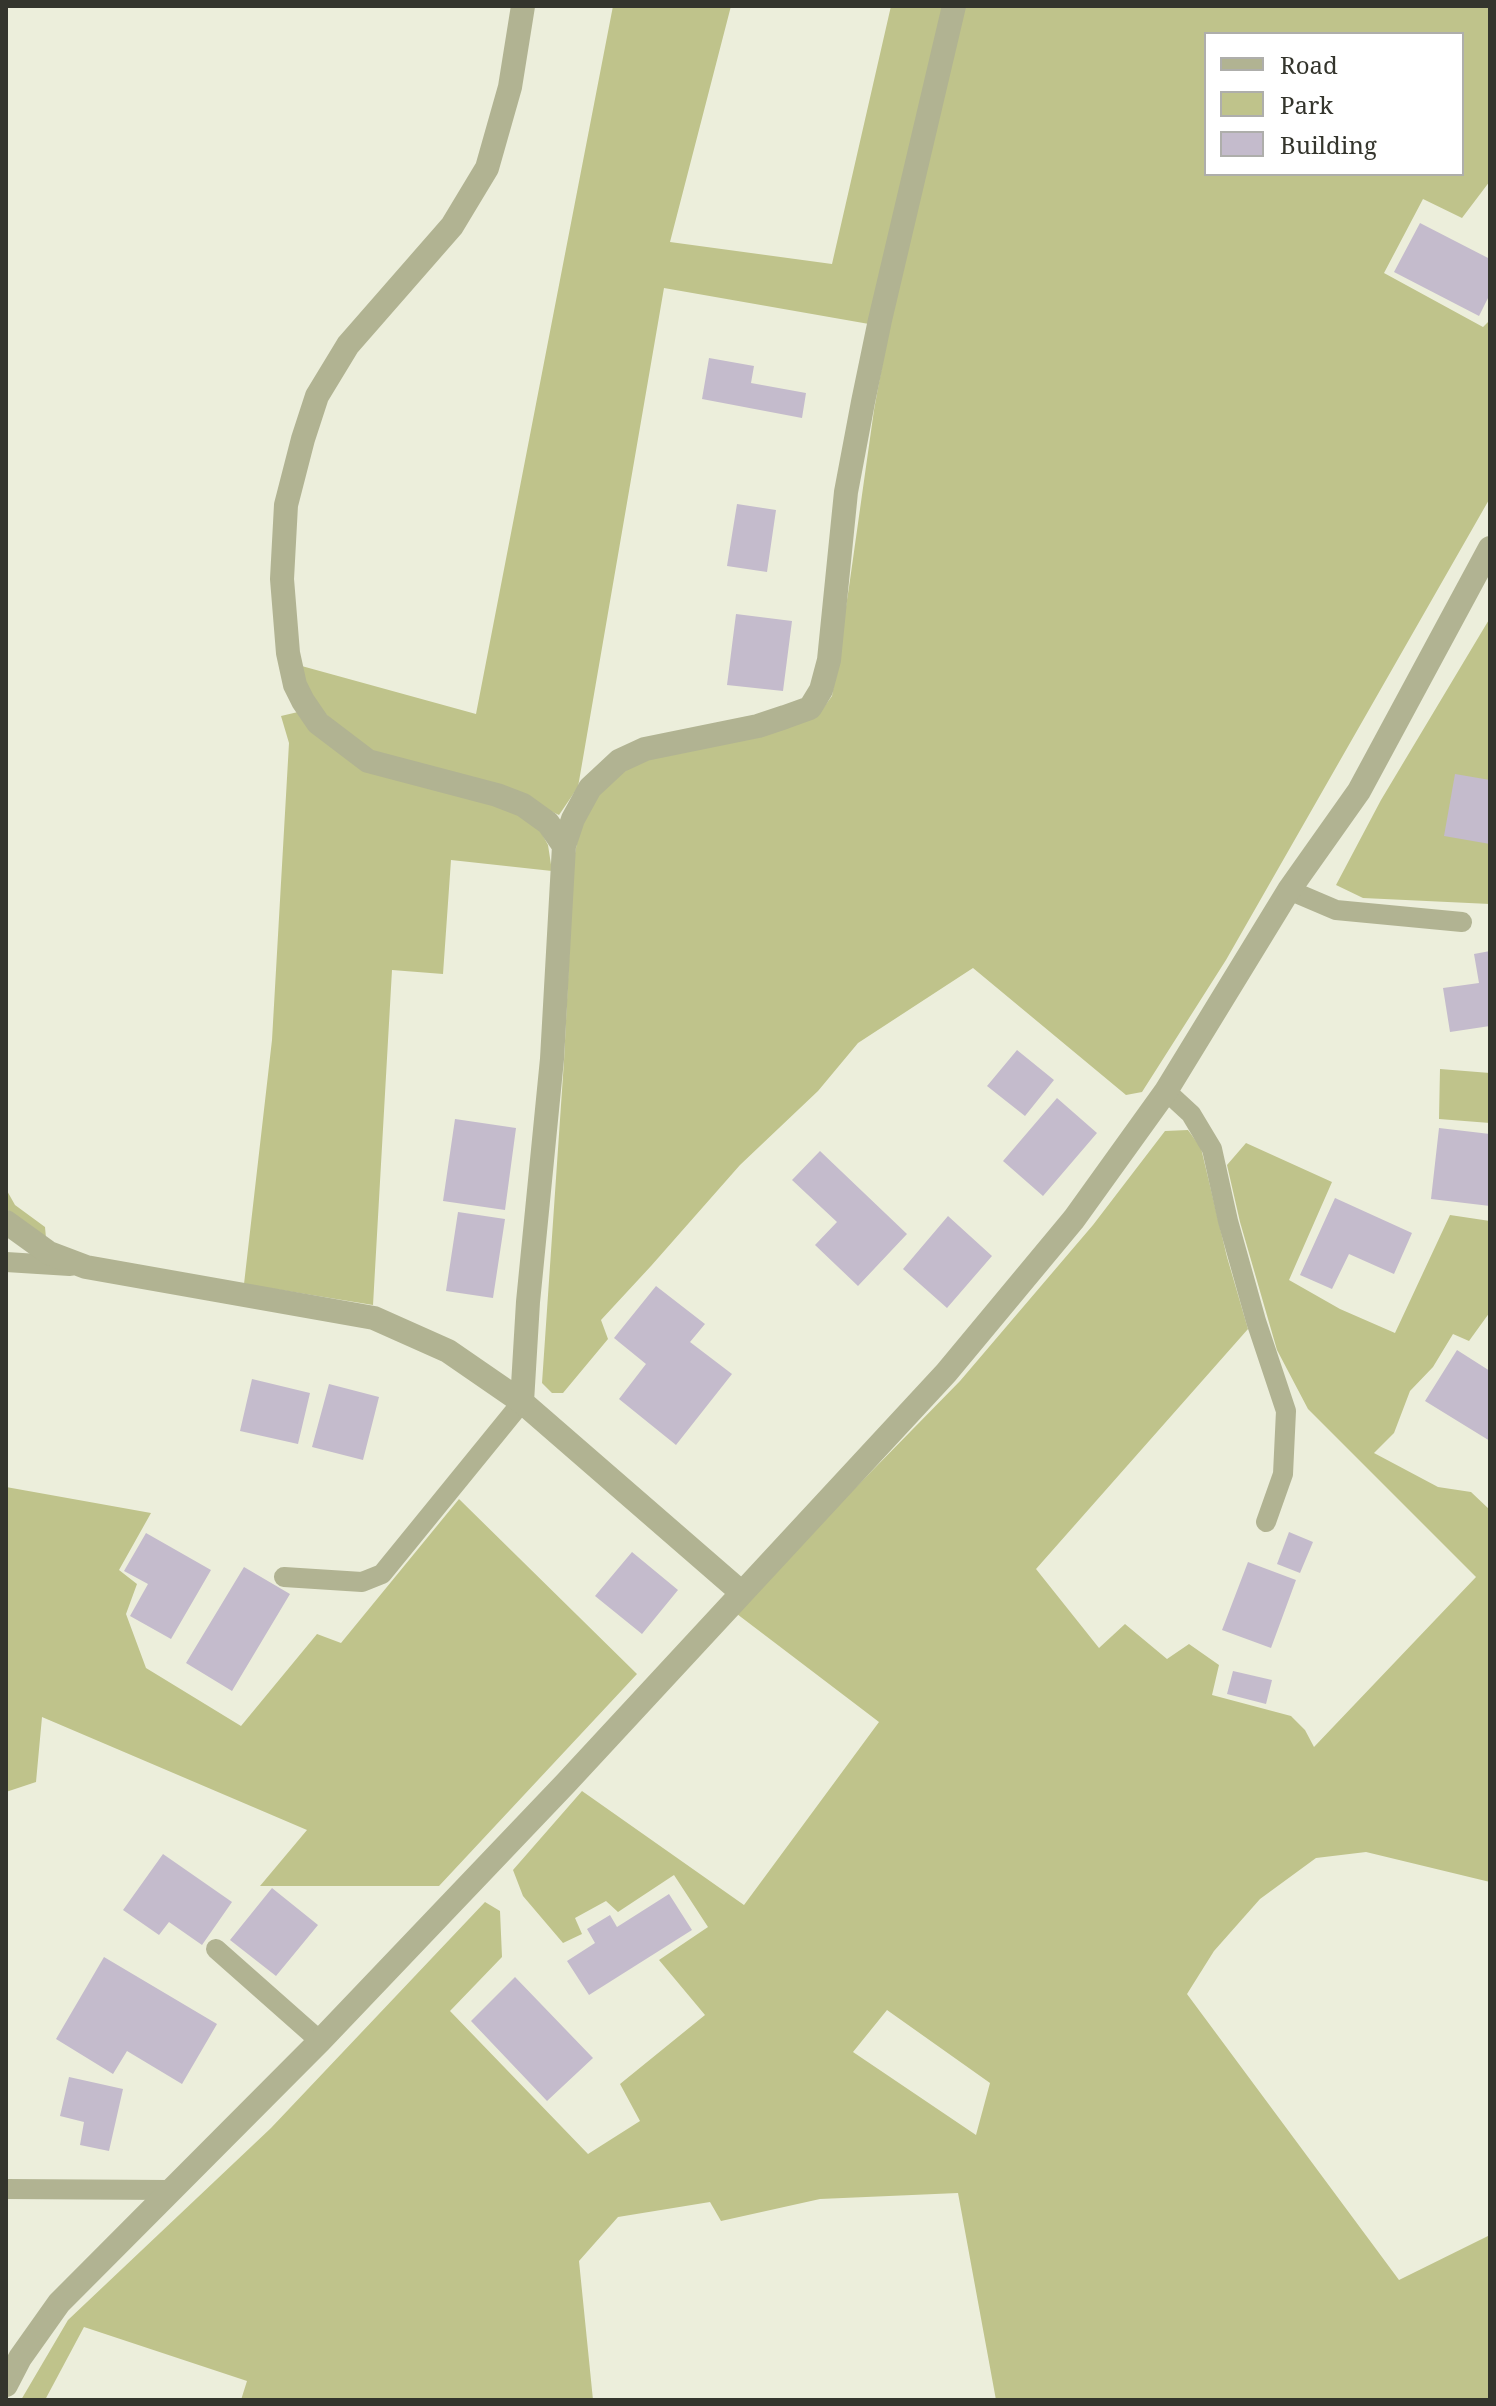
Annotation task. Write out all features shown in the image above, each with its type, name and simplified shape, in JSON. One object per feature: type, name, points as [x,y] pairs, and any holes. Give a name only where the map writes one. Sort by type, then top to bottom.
[{"type":"street","points":[[523,6],[510,87],[487,168],[452,226],[348,345],[317,396],[286,505],[282,579],[288,653],[295,685],[318,723],[368,761],[497,795],[523,805],[548,823],[564,846]]},
{"type":"street","points":[[522,1402],[528,1302],[552,1059],[564,846],[573,819],[590,788],[619,761],[645,749],[758,726],[810,708],[821,690],[829,660],[846,492],[857,432],[883,305],[954,6]]},
{"type":"street","points":[[6,2385],[20,2358],[59,2303],[320,2041],[566,1783],[946,1373],[1074,1219],[1166,1091],[1289,890],[1359,791],[1490,548]]},
{"type":"street","points":[[6,1222],[49,1253],[86,1267],[374,1318],[448,1351],[522,1402],[742,1593]]},
{"type":"lane","points":[[1289,890],[1336,910],[1462,922]]},
{"type":"lane","points":[[1166,1091],[1191,1114],[1212,1149],[1256,1321],[1286,1411],[1283,1474],[1266,1522]]},
{"type":"lane","points":[[6,1262],[86,1267]]},
{"type":"lane","points":[[284,1577],[362,1582],[382,1574],[522,1402]]},
{"type":"lane","points":[[216,1949],[320,2041]]},
{"type":"lane","points":[[6,2189],[170,2190]]},
{"type":"green space","points":[[613,6],[731,6],[670,242],[832,264],[891,6],[946,6],[869,324],[664,288],[578,787],[559,815],[501,788],[376,756],[312,703],[298,665],[476,714]]},
{"type":"green space","points":[[964,6],[1490,6],[1490,181],[1462,218],[1423,199],[1384,273],[1483,327],[1490,320],[1490,498],[1226,960],[1142,1092],[1126,1095],[973,968],[858,1043],[818,1091],[740,1165],[601,1320],[608,1339],[563,1393],[552,1393],[542,1383],[574,858],[581,823],[599,793],[647,757],[818,715],[832,696],[890,322]]},
{"type":"green space","points":[[1490,618],[1490,904],[1363,898],[1336,885],[1381,800]]},
{"type":"green space","points":[[298,712],[319,735],[520,811],[535,821],[548,845],[552,871],[451,860],[443,974],[392,970],[373,1305],[244,1284],[272,1040],[289,743],[281,716]]},
{"type":"green space","points":[[1440,1069],[1490,1073],[1490,1123],[1439,1119]]},
{"type":"green space","points":[[1188,1130],[1201,1148],[1248,1329],[1036,1569],[1099,1648],[1125,1624],[1167,1659],[1189,1644],[1219,1665],[1212,1695],[1291,1716],[1305,1730],[1314,1747],[1476,1577],[1308,1409],[1277,1350],[1227,1165],[1246,1143],[1332,1182],[1289,1280],[1340,1309],[1395,1333],[1450,1215],[1490,1221],[1490,1312],[1469,1341],[1453,1334],[1433,1367],[1410,1391],[1394,1433],[1374,1453],[1438,1487],[1471,1492],[1490,1510],[1490,1882],[1366,1852],[1316,1858],[1260,1899],[1214,1951],[1187,1994],[1399,2280],[1490,2235],[1490,2400],[996,2400],[958,2193],[820,2199],[721,2221],[710,2202],[618,2217],[579,2261],[593,2400],[241,2400],[247,2381],[84,2327],[45,2400],[21,2400],[68,2320],[271,2128],[485,1902],[500,1911],[502,1957],[450,2011],[588,2154],[640,2121],[620,2084],[705,2015],[659,1960],[708,1927],[674,1875],[618,1912],[606,1901],[575,1918],[582,1934],[563,1943],[523,1896],[513,1870],[582,1791],[744,1905],[879,1722],[737,1614],[812,1532],[960,1381],[1093,1225],[1165,1131]],"holes":[[[887,2010],[990,2083],[976,2135],[853,2052]]]},
{"type":"green space","points":[[6,1189],[15,1205],[45,1227],[46,1238],[6,1209]]},
{"type":"green space","points":[[6,1487],[151,1513],[119,1570],[137,1584],[126,1614],[146,1668],[241,1726],[317,1634],[341,1643],[459,1499],[637,1674],[439,1886],[260,1886],[307,1830],[42,1717],[36,1782],[6,1792]]},
{"type":"building","points":[[1420,223],[1490,259],[1490,294],[1479,316],[1394,272]]},
{"type":"building","points":[[709,358],[754,366],[751,383],[806,393],[802,418],[702,399]]},
{"type":"building","points":[[737,504],[776,510],[767,572],[727,566]]},
{"type":"building","points":[[736,614],[792,621],[783,691],[727,685]]},
{"type":"building","points":[[1455,774],[1490,780],[1490,844],[1444,836]]},
{"type":"building","points":[[1490,951],[1490,1026],[1450,1032],[1443,988],[1479,983],[1474,954]]},
{"type":"building","points":[[1017,1050],[1054,1080],[1025,1116],[987,1086]]},
{"type":"building","points":[[1057,1098],[1097,1133],[1043,1196],[1003,1161]]},
{"type":"building","points":[[455,1119],[516,1128],[505,1210],[443,1201]]},
{"type":"building","points":[[1439,1128],[1490,1134],[1490,1206],[1431,1199]]},
{"type":"building","points":[[820,1151],[907,1234],[858,1286],[815,1245],[837,1222],[792,1180]]},
{"type":"building","points":[[1335,1198],[1412,1233],[1394,1274],[1349,1254],[1332,1289],[1300,1275]]},
{"type":"building","points":[[458,1212],[505,1219],[493,1298],[446,1291]]},
{"type":"building","points":[[948,1216],[992,1256],[947,1308],[903,1269]]},
{"type":"building","points":[[656,1286],[705,1324],[690,1342],[732,1374],[676,1445],[619,1399],[646,1364],[614,1338]]},
{"type":"building","points":[[1457,1350],[1490,1371],[1490,1441],[1425,1401]]},
{"type":"building","points":[[252,1379],[310,1393],[298,1444],[240,1431]]},
{"type":"building","points":[[329,1384],[379,1397],[363,1460],[312,1447]]},
{"type":"building","points":[[1289,1532],[1313,1542],[1300,1573],[1277,1564]]},
{"type":"building","points":[[146,1533],[211,1570],[171,1639],[130,1616],[148,1584],[124,1571]]},
{"type":"building","points":[[632,1552],[678,1590],[642,1634],[595,1596]]},
{"type":"building","points":[[1248,1562],[1296,1580],[1271,1648],[1222,1630]]},
{"type":"building","points":[[244,1567],[290,1594],[232,1691],[186,1663]]},
{"type":"building","points":[[1233,1671],[1272,1680],[1266,1704],[1227,1694]]},
{"type":"building","points":[[163,1854],[232,1902],[202,1945],[169,1922],[159,1935],[123,1910]]},
{"type":"building","points":[[272,1888],[318,1925],[276,1976],[230,1940]]},
{"type":"building","points":[[669,1894],[692,1930],[589,1995],[567,1961],[595,1943],[587,1929],[610,1915],[617,1927]]},
{"type":"building","points":[[104,1957],[217,2024],[182,2084],[127,2051],[113,2074],[56,2039]]},
{"type":"building","points":[[515,1977],[593,2058],[547,2101],[471,2021]]},
{"type":"building","points":[[69,2077],[123,2089],[109,2151],[80,2145],[84,2122],[60,2116]]}]
